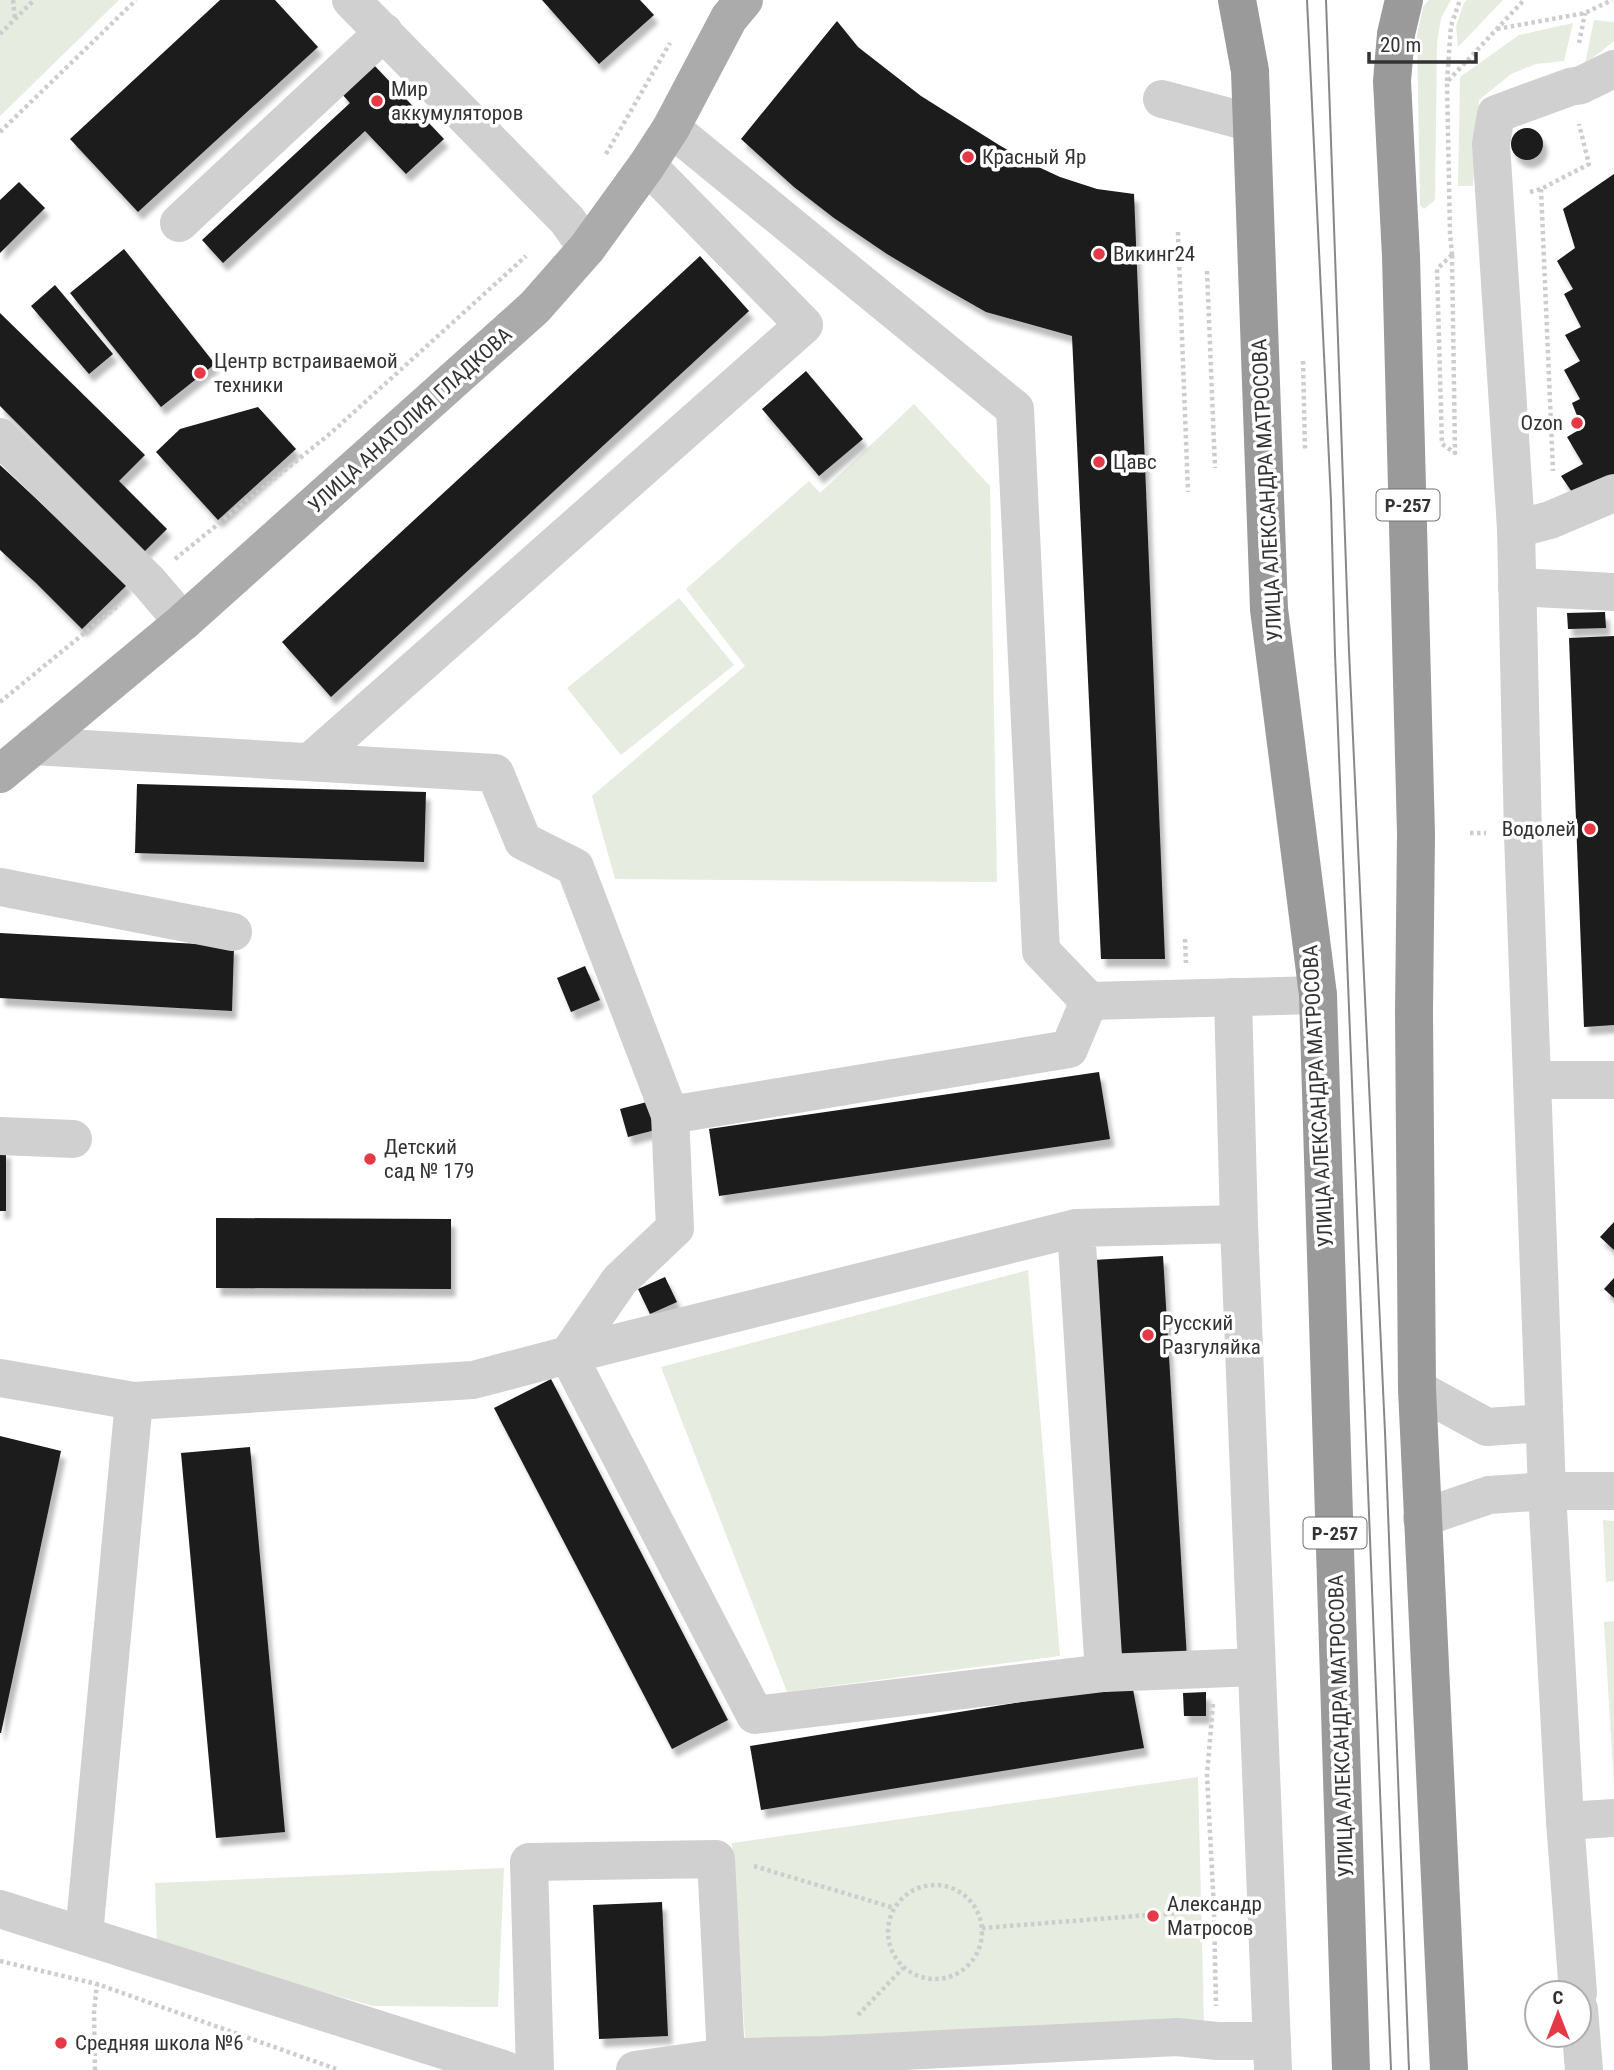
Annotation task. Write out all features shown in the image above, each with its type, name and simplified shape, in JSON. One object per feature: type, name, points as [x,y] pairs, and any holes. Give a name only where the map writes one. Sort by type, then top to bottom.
[{"type":"highway","name":"УЛИЦА АЛЕКСАНДРА МАТРОСОВА","points":[[1237,0],[1250,71],[1269,609],[1318,995],[1351,2070]]},
{"type":"highway","name":"Р-257","points":[[1404,0],[1396,34],[1392,82],[1401,256],[1416,834],[1417,1389],[1449,2070]]},
{"type":"main road","name":"УЛИЦА АНАТОЛИЯ ГЛАДКОВА","points":[[0,774],[183,622],[535,307],[577,234],[647,164],[671,128],[729,18],[744,0]]},
{"type":"street","points":[[351,0],[577,234]]},
{"type":"street","points":[[179,223],[384,32]]},
{"type":"street","points":[[1577,1979],[1546,1491],[1523,834],[1516,529],[1491,144],[1496,114],[1581,85],[1614,69]]},
{"type":"street","points":[[1162,99],[1252,123]]},
{"type":"street","points":[[671,128],[1015,409],[1041,951],[1089,1001],[1318,995]]},
{"type":"street","points":[[310,762],[804,326],[647,164]]},
{"type":"street","points":[[0,437],[148,581],[183,622]]},
{"type":"street","points":[[1516,529],[1550,520],[1614,493]]},
{"type":"street","points":[[1517,587],[1614,592]]},
{"type":"street","points":[[33,746],[495,773],[523,841],[575,867],[670,1115],[675,1228],[621,1280],[568,1354]]},
{"type":"street","points":[[0,887],[233,932]]},
{"type":"street","points":[[635,2070],[726,2057],[1175,2053],[1217,2041],[1273,2056],[1239,1224],[1233,997]]},
{"type":"street","points":[[670,1115],[1069,1049],[1089,1001]]},
{"type":"street","points":[[1532,1080],[1614,1080]]},
{"type":"street","points":[[0,1136],[73,1139]]},
{"type":"street","points":[[0,1378],[134,1401],[473,1380],[1076,1228],[1239,1224]]},
{"type":"street","points":[[1076,1228],[1104,1673]]},
{"type":"street","points":[[568,1354],[755,1715],[1104,1673],[1256,1667]]},
{"type":"street","points":[[1417,1389],[1487,1427],[1544,1423]]},
{"type":"street","points":[[83,1935],[134,1401]]},
{"type":"street","points":[[1422,1518],[1489,1495],[1546,1491],[1614,1491]]},
{"type":"street","points":[[1565,1822],[1614,1818]]},
{"type":"street","points":[[535,2070],[529,1862],[716,1858],[726,2057]]},
{"type":"street","points":[[0,1909],[506,2070]]},
{"type":"street","points":[[1582,2049],[1584,2070]]},
{"type":"path","points":[[13,0],[15,19]]},
{"type":"path","points":[[0,34],[34,0]]},
{"type":"path","points":[[0,132],[136,0]]},
{"type":"path","points":[[1447,82],[1451,26],[1460,0]]},
{"type":"path","points":[[1496,29],[1585,13],[1612,0]]},
{"type":"path","points":[[599,164],[676,33]]},
{"type":"path","points":[[1541,189],[1553,465]]},
{"type":"path","points":[[1178,232],[1188,492]]},
{"type":"path","points":[[0,702],[577,234]]},
{"type":"path","points":[[1437,269],[1452,255],[1455,453],[1442,444]]},
{"type":"path","points":[[1207,271],[1215,468]]},
{"type":"path","points":[[1303,361],[1305,450]]},
{"type":"path","points":[[1206,1668],[1216,1679],[1207,1775],[1217,2041]]},
{"type":"path","points":[[716,1858],[733,1860],[894,1908]]},
{"type":"path","points":[[946,1886],[960,1891],[971,1901],[979,1914],[981,1943],[975,1957],[965,1969],[950,1977],[934,1979],[918,1976],[903,1968],[893,1955],[888,1939],[888,1923],[894,1908],[904,1896],[916,1888],[946,1886]]},
{"type":"path","points":[[982,1928],[1214,1910]]},
{"type":"path","points":[[0,1961],[97,1984],[339,2070]]},
{"type":"path","points":[[825,2055],[836,2037],[903,1968]]},
{"type":"path","points":[[95,2070],[94,2012],[97,1984]]},
{"type":"shaded area","points":[[0,0],[119,0],[0,116]]},
{"type":"shaded area","points":[[1429,0],[1451,0],[1441,18],[1437,43],[1435,200],[1424,209],[1420,205],[1417,35],[1423,7]]},
{"type":"shaded area","points":[[1467,0],[1503,0],[1458,47],[1456,26]]},
{"type":"shaded area","points":[[1594,20],[1614,22],[1614,41],[1585,64]]},
{"type":"shaded area","points":[[1573,23],[1564,61],[1536,64],[1511,74],[1479,100],[1473,186],[1458,186],[1460,77],[1519,35]]},
{"type":"shaded area","points":[[914,404],[990,486],[997,882],[615,879],[592,796],[745,666],[686,589],[809,481],[820,493]]},
{"type":"shaded area","points":[[679,598],[734,665],[621,755],[567,688]]},
{"type":"shaded area","points":[[1028,1270],[1060,1656],[787,1692],[661,1367]]},
{"type":"shaded area","points":[[1603,1520],[1614,1521],[1614,1581],[1606,1582]]},
{"type":"shaded area","points":[[1614,1621],[1614,1786],[1604,1622]]},
{"type":"shaded area","points":[[1198,1777],[1204,2025],[836,2037],[745,2037],[732,1843]]},
{"type":"shaded area","points":[[504,1868],[498,2007],[373,2006],[157,1945],[155,1883]]},
{"type":"building","points":[[220,0],[275,0],[318,47],[138,212],[70,139]]},
{"type":"building","points":[[542,0],[640,0],[654,15],[599,64]]},
{"type":"building","points":[[837,21],[858,47],[921,96],[999,145],[1060,177],[1097,189],[1134,194],[1165,959],[1101,959],[1072,336],[986,312],[942,287],[834,218],[794,187],[741,139]]},
{"type":"building","points":[[373,64],[444,139],[406,174],[365,131],[223,263],[202,240],[350,103],[341,93]]},
{"type":"building","points":[[1527,128],[1539,132],[1543,144],[1539,156],[1527,160],[1515,156],[1511,144],[1515,132]]},
{"type":"building","points":[[1614,174],[1614,474],[1574,495],[1561,476],[1583,464],[1567,437],[1582,428],[1572,403],[1580,399],[1564,370],[1580,361],[1565,335],[1581,327],[1564,294],[1573,289],[1557,261],[1575,248],[1563,209]]},
{"type":"building","points":[[19,182],[45,208],[0,253],[0,200]]},
{"type":"building","points":[[124,249],[215,364],[161,407],[70,293]]},
{"type":"building","points":[[700,256],[749,311],[331,697],[282,642]]},
{"type":"building","points":[[55,285],[113,354],[89,374],[31,306]]},
{"type":"building","points":[[0,313],[145,455],[119,481],[167,529],[145,551],[0,406]]},
{"type":"building","points":[[806,371],[863,439],[819,476],[762,409]]},
{"type":"building","points":[[258,407],[296,449],[218,520],[156,452],[180,429]]},
{"type":"building","points":[[0,465],[128,584],[82,629],[0,550]]},
{"type":"building","points":[[1605,612],[1606,628],[1568,629],[1567,613]]},
{"type":"building","points":[[1614,636],[1614,1025],[1584,1027],[1569,638]]},
{"type":"building","points":[[137,784],[426,792],[424,862],[135,853]]},
{"type":"building","points":[[0,933],[234,946],[232,1011],[0,998]]},
{"type":"building","points":[[585,966],[600,1000],[571,1012],[557,978]]},
{"type":"building","points":[[1099,1072],[1110,1139],[719,1196],[709,1129]]},
{"type":"building","points":[[647,1102],[655,1130],[628,1137],[620,1109]]},
{"type":"building","points":[[0,1150],[6,1150],[6,1211],[0,1211]]},
{"type":"building","points":[[216,1218],[451,1219],[451,1289],[216,1288]]},
{"type":"building","points":[[1614,1222],[1614,1250],[1600,1237]]},
{"type":"building","points":[[1163,1256],[1187,1659],[1118,1663],[1093,1260]]},
{"type":"building","points":[[665,1277],[677,1302],[650,1314],[638,1289]]},
{"type":"building","points":[[1614,1278],[1614,1298],[1604,1289]]},
{"type":"building","points":[[551,1379],[728,1720],[672,1749],[494,1408]]},
{"type":"building","points":[[0,1436],[61,1451],[1,1733],[0,1733]]},
{"type":"building","points":[[250,1447],[285,1832],[216,1838],[181,1453]]},
{"type":"building","points":[[1132,1684],[1144,1748],[761,1810],[750,1746]]},
{"type":"building","points":[[1206,1692],[1206,1716],[1184,1716],[1183,1693]]},
{"type":"building","points":[[662,1902],[668,2036],[599,2039],[593,1905]]},
{"type":"tram line","points":[[1307,0],[1331,501],[1391,2070]]},
{"type":"tram line","points":[[1326,0],[1349,651],[1385,1432],[1409,2070]]},
{"type":"place","name":"Мир аккумуляторов","points":[[377,101]]},
{"type":"place","name":"Красный Яр","points":[[968,157]]},
{"type":"place","name":"Викинг24","points":[[1099,254]]},
{"type":"place","name":"Центр встраиваемой техники","points":[[200,373]]},
{"type":"place","name":"Ozon","points":[[1577,423]]},
{"type":"place","name":"Цавс","points":[[1099,462]]},
{"type":"place","name":"Водолей","points":[[1590,829]]},
{"type":"place","name":"Детский сад № 179","points":[[370,1159]]},
{"type":"place","name":"Русский Разгуляйка","points":[[1148,1335]]},
{"type":"place","name":"Александр Матросов","points":[[1153,1916]]},
{"type":"place","name":"Средняя школа №6","points":[[61,2043]]}]
